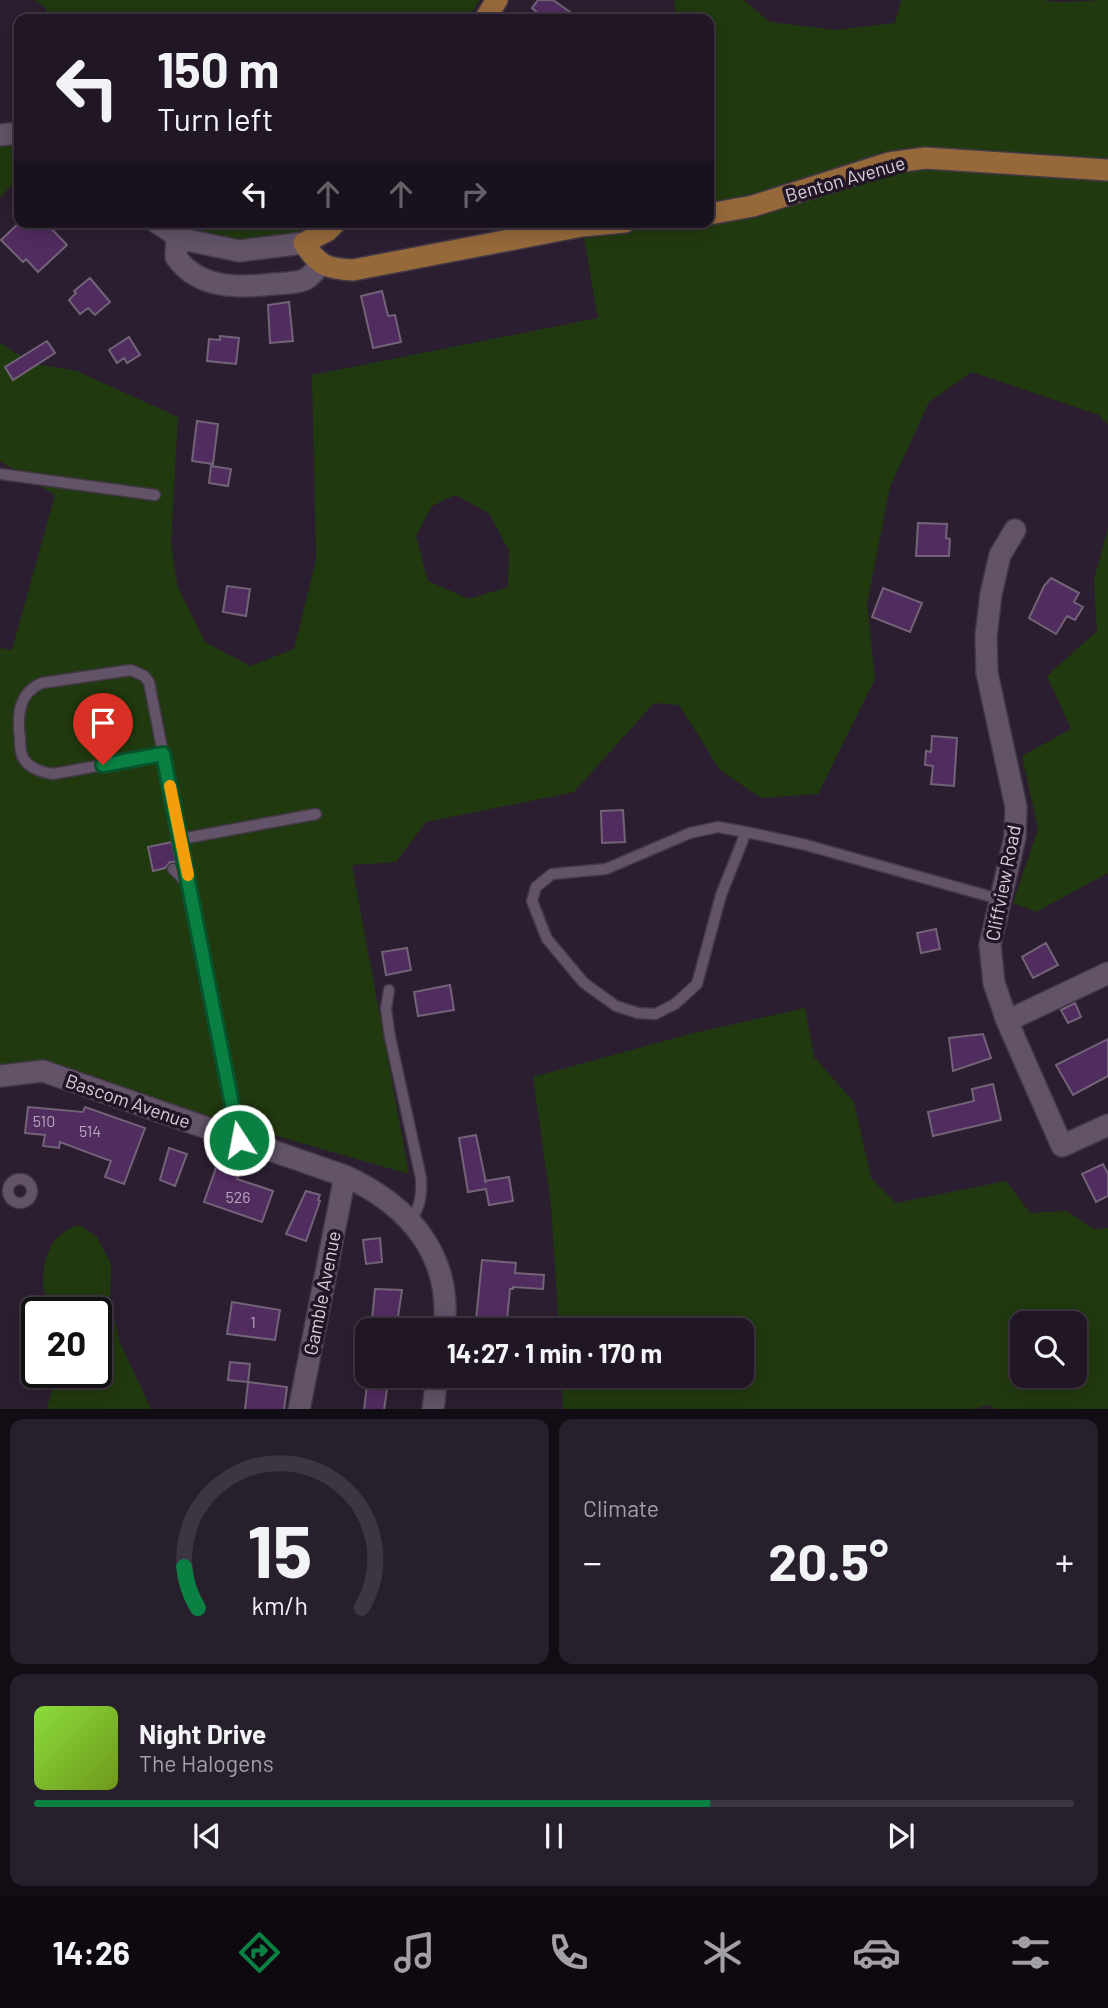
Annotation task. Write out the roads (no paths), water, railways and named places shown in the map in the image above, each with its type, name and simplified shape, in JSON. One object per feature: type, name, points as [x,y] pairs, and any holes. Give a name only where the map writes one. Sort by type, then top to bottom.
[{"type":"main road","name":"Benton Avenue","points":[[714,213],[753,206],[889,163],[925,158],[1108,170]]},
{"type":"main road","points":[[330,228],[304,243],[313,257],[321,263],[333,269],[354,270],[572,228]]},
{"type":"street","points":[[165,228],[182,239],[239,251],[304,243]]},
{"type":"street","points":[[177,236],[176,257],[186,269],[202,278],[227,286],[299,282],[309,277],[321,263]]},
{"type":"street","name":"Cliffview Road","points":[[1015,530],[999,555],[986,636],[991,700],[1016,807],[1015,837],[990,946],[994,983],[1007,1021],[1062,1146],[1108,1125]]},
{"type":"street","points":[[1007,1021],[1108,973]]},
{"type":"street","name":"Bascom Avenue","points":[[0,1076],[43,1071],[345,1176],[389,1200],[411,1221],[427,1243],[439,1276],[445,1318]]},
{"type":"street","name":"Gamble Avenue","points":[[299,1409],[345,1176]]},
{"type":"street","points":[[433,1409],[436,1388]]},
{"type":"lane","points":[[0,474],[155,495]]},
{"type":"lane","points":[[163,754],[53,774],[43,773],[34,769],[22,755],[17,715],[20,705],[26,695],[42,683],[121,670],[138,672],[144,676],[151,688],[239,1140]]},
{"type":"lane","points":[[181,839],[316,814]]},
{"type":"lane","points":[[746,832],[721,895],[697,984],[675,1004],[655,1014],[638,1013],[616,1006],[584,983],[547,939],[532,901],[536,887],[552,874],[606,869],[690,833],[718,827],[746,832],[819,849],[999,900]]},
{"type":"lane","points":[[173,869],[190,886]]},
{"type":"lane","points":[[389,990],[386,1009],[390,1037],[421,1178],[420,1207],[411,1221]]}]
